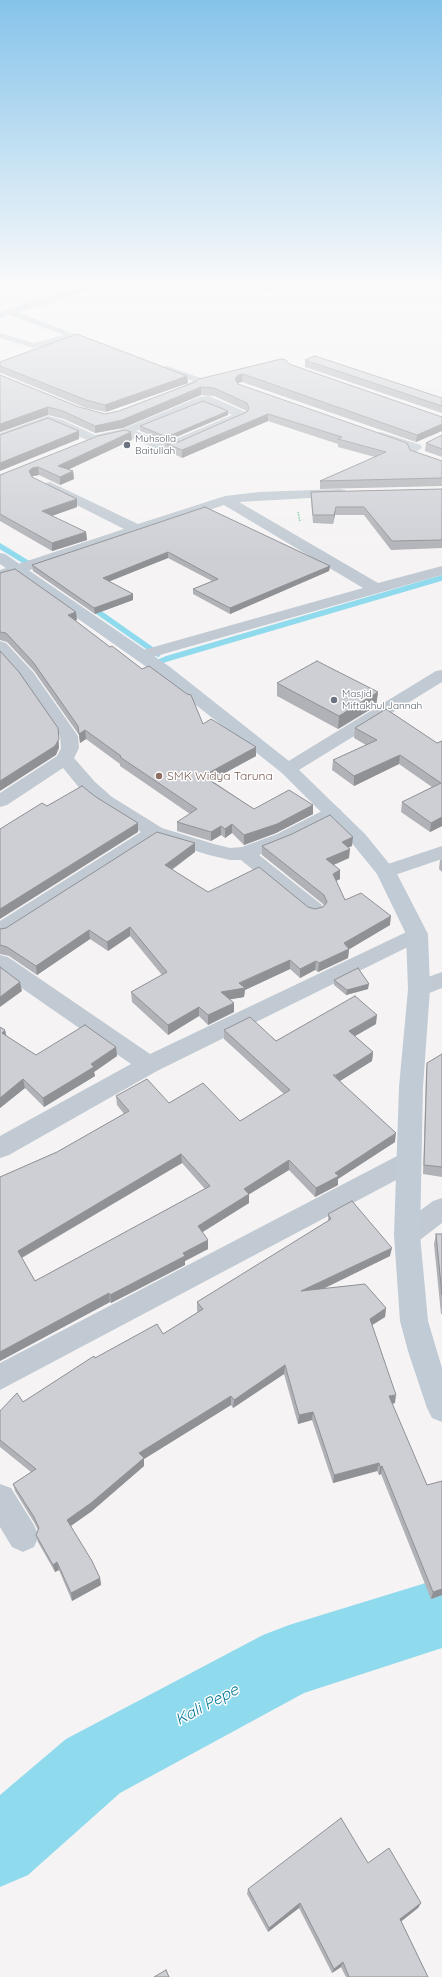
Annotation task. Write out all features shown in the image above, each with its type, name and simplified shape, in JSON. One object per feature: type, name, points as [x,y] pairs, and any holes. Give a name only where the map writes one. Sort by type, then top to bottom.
[{"type":"main road","points":[[0,557],[27,566],[150,653],[164,670],[288,769],[358,838],[386,872],[417,934],[419,989],[411,1087],[407,1235],[414,1321],[422,1352],[442,1408]]},
{"type":"street","points":[[79,445],[94,439],[127,432],[133,428],[204,399],[239,412],[242,415],[170,446],[162,446],[127,432]]},
{"type":"street","points":[[0,437],[48,420],[59,423],[94,439]]},
{"type":"street","points":[[373,433],[412,448],[429,442]]},
{"type":"street","points":[[38,480],[136,529]]},
{"type":"street","points":[[0,575],[225,500],[259,496],[355,493]]},
{"type":"street","points":[[225,500],[375,588]]},
{"type":"street","points":[[150,653],[442,570]]},
{"type":"street","points":[[0,647],[27,676],[51,708],[69,736],[71,743],[69,752],[65,758],[0,801]]},
{"type":"street","points":[[288,769],[442,674]]},
{"type":"street","points":[[65,758],[88,786],[105,801],[155,832],[230,854],[245,853],[284,838],[333,813]]},
{"type":"street","points":[[0,931],[155,832]]},
{"type":"street","points":[[386,872],[442,852]]},
{"type":"street","points":[[245,853],[315,910]]},
{"type":"street","points":[[0,1148],[149,1065],[417,934]]},
{"type":"street","points":[[0,962],[149,1065]]},
{"type":"street","points":[[419,989],[442,980]]},
{"type":"street","points":[[0,1377],[408,1162]]},
{"type":"street","points":[[407,1235],[442,1208]]},
{"type":"street","points":[[0,1499],[23,1536]]},
{"type":"lane","points":[[171,394],[192,386],[198,381],[185,375]]},
{"type":"building","points":[[0,375],[79,407],[105,414],[119,411],[195,382],[199,379],[214,375],[238,375],[235,379],[238,384],[407,443],[410,450],[442,461],[442,478],[320,481],[386,452],[338,439],[342,437],[268,414],[182,450],[165,443],[176,443],[247,412],[249,408],[247,403],[214,388],[201,387],[122,420],[95,426],[63,411],[48,407],[0,424]]},
{"type":"building","points":[[23,375],[187,376],[105,405],[86,400]]},
{"type":"building","points":[[247,375],[322,375],[442,417],[442,424],[417,435]]},
{"type":"building","points":[[350,375],[373,375],[442,398],[442,406]]},
{"type":"building","points":[[203,401],[228,411],[169,436],[164,436],[140,426]]},
{"type":"building","points":[[48,418],[79,431],[0,463],[0,435]]},
{"type":"building","points":[[125,430],[131,432],[58,466],[73,471],[60,477],[38,467],[32,468],[29,471],[32,477],[77,499],[42,511],[86,532],[52,543],[0,514],[0,475],[98,436]]},
{"type":"building","points":[[442,435],[442,449],[426,443]]},
{"type":"building","points":[[442,489],[442,540],[392,541],[364,507],[336,507],[334,515],[313,515],[311,492]]},
{"type":"building","points":[[205,507],[330,566],[230,608],[193,589],[218,579],[168,552],[103,578],[133,594],[94,608],[32,565]]},
{"type":"building","points":[[15,569],[76,612],[68,615],[110,647],[112,646],[142,669],[149,666],[187,694],[191,695],[203,724],[211,719],[256,747],[203,776],[254,809],[289,790],[313,805],[277,824],[244,835],[232,824],[225,829],[221,826],[211,832],[177,822],[197,809],[120,757],[121,756],[85,730],[79,734],[78,726],[33,662],[6,633],[0,632],[0,573]]},
{"type":"building","points":[[0,651],[19,672],[58,728],[59,739],[55,746],[0,781]]},
{"type":"building","points":[[317,661],[378,692],[339,716],[277,683]]},
{"type":"building","points":[[386,709],[437,743],[442,741],[442,817],[431,823],[402,802],[441,783],[400,755],[354,776],[333,760],[377,740],[355,728]]},
{"type":"building","points":[[82,786],[96,797],[138,823],[0,909],[0,829],[42,803],[47,806]]},
{"type":"building","points":[[330,815],[353,837],[342,842],[350,849],[326,859],[340,870],[333,874],[345,900],[361,893],[391,916],[344,943],[349,949],[319,963],[316,961],[300,969],[290,960],[239,983],[245,988],[221,992],[234,1003],[208,1015],[199,1007],[168,1025],[131,992],[167,972],[130,927],[107,942],[89,930],[36,966],[7,947],[0,945],[0,929],[6,928],[157,832],[195,843],[165,865],[208,892],[259,867],[308,907],[315,909],[323,907],[327,902],[324,895],[262,846],[292,834]]},
{"type":"building","points":[[0,967],[20,982],[0,997]]},
{"type":"building","points":[[358,968],[369,984],[347,990],[334,980]]},
{"type":"building","points":[[355,996],[377,1015],[349,1031],[373,1052],[336,1075],[333,1075],[396,1133],[335,1173],[339,1176],[316,1188],[289,1160],[244,1189],[249,1194],[198,1226],[208,1240],[183,1253],[185,1256],[110,1295],[109,1293],[0,1352],[0,1177],[57,1152],[129,1111],[116,1096],[147,1079],[169,1103],[203,1083],[240,1121],[290,1090],[224,1030],[250,1017],[276,1041]],"holes":[[[181,1154],[210,1186],[35,1281],[18,1251]]]},
{"type":"building","points":[[85,1025],[116,1047],[91,1064],[94,1067],[43,1098],[23,1079],[0,1098],[0,1027],[5,1030],[2,1033],[36,1055]]},
{"type":"building","points":[[442,1054],[442,1167],[424,1165],[427,1063]]},
{"type":"building","points":[[352,1201],[392,1248],[301,1291],[365,1284],[386,1308],[370,1319],[396,1395],[389,1396],[427,1485],[442,1481],[442,1589],[433,1592],[382,1466],[380,1467],[379,1463],[334,1475],[313,1412],[299,1415],[285,1365],[234,1400],[231,1396],[139,1453],[144,1458],[91,1503],[67,1520],[92,1561],[100,1578],[71,1593],[57,1562],[53,1565],[36,1535],[39,1528],[34,1517],[13,1484],[36,1469],[0,1440],[0,1411],[17,1393],[23,1402],[94,1356],[95,1358],[157,1324],[163,1334],[203,1309],[197,1302],[331,1219],[328,1214]]},
{"type":"building","points":[[436,1234],[442,1234],[442,1295]]},
{"type":"building","points":[[341,1818],[368,1863],[389,1848],[421,1903],[400,1919],[428,1977],[349,1977],[343,1962],[334,1969],[300,1903],[269,1928],[248,1889]]},
{"type":"building","points":[[166,1970],[169,1977],[154,1977]]},
{"type":"waterway","points":[[0,546],[34,567]]},
{"type":"waterway","points":[[152,665],[166,659],[442,578]]},
{"type":"waterway","points":[[91,607],[158,654]]},
{"type":"waterway","name":"Kali Pepe","points":[[0,1847],[93,1766],[289,1661],[442,1613]]},
{"type":"place","name":"Muhsolla Baitullah","points":[[127,445]]},
{"type":"place","name":"Masjid Miftakhul Jannah","points":[[334,700]]},
{"type":"place","name":"SMK Widya Taruna","points":[[159,776]]}]
